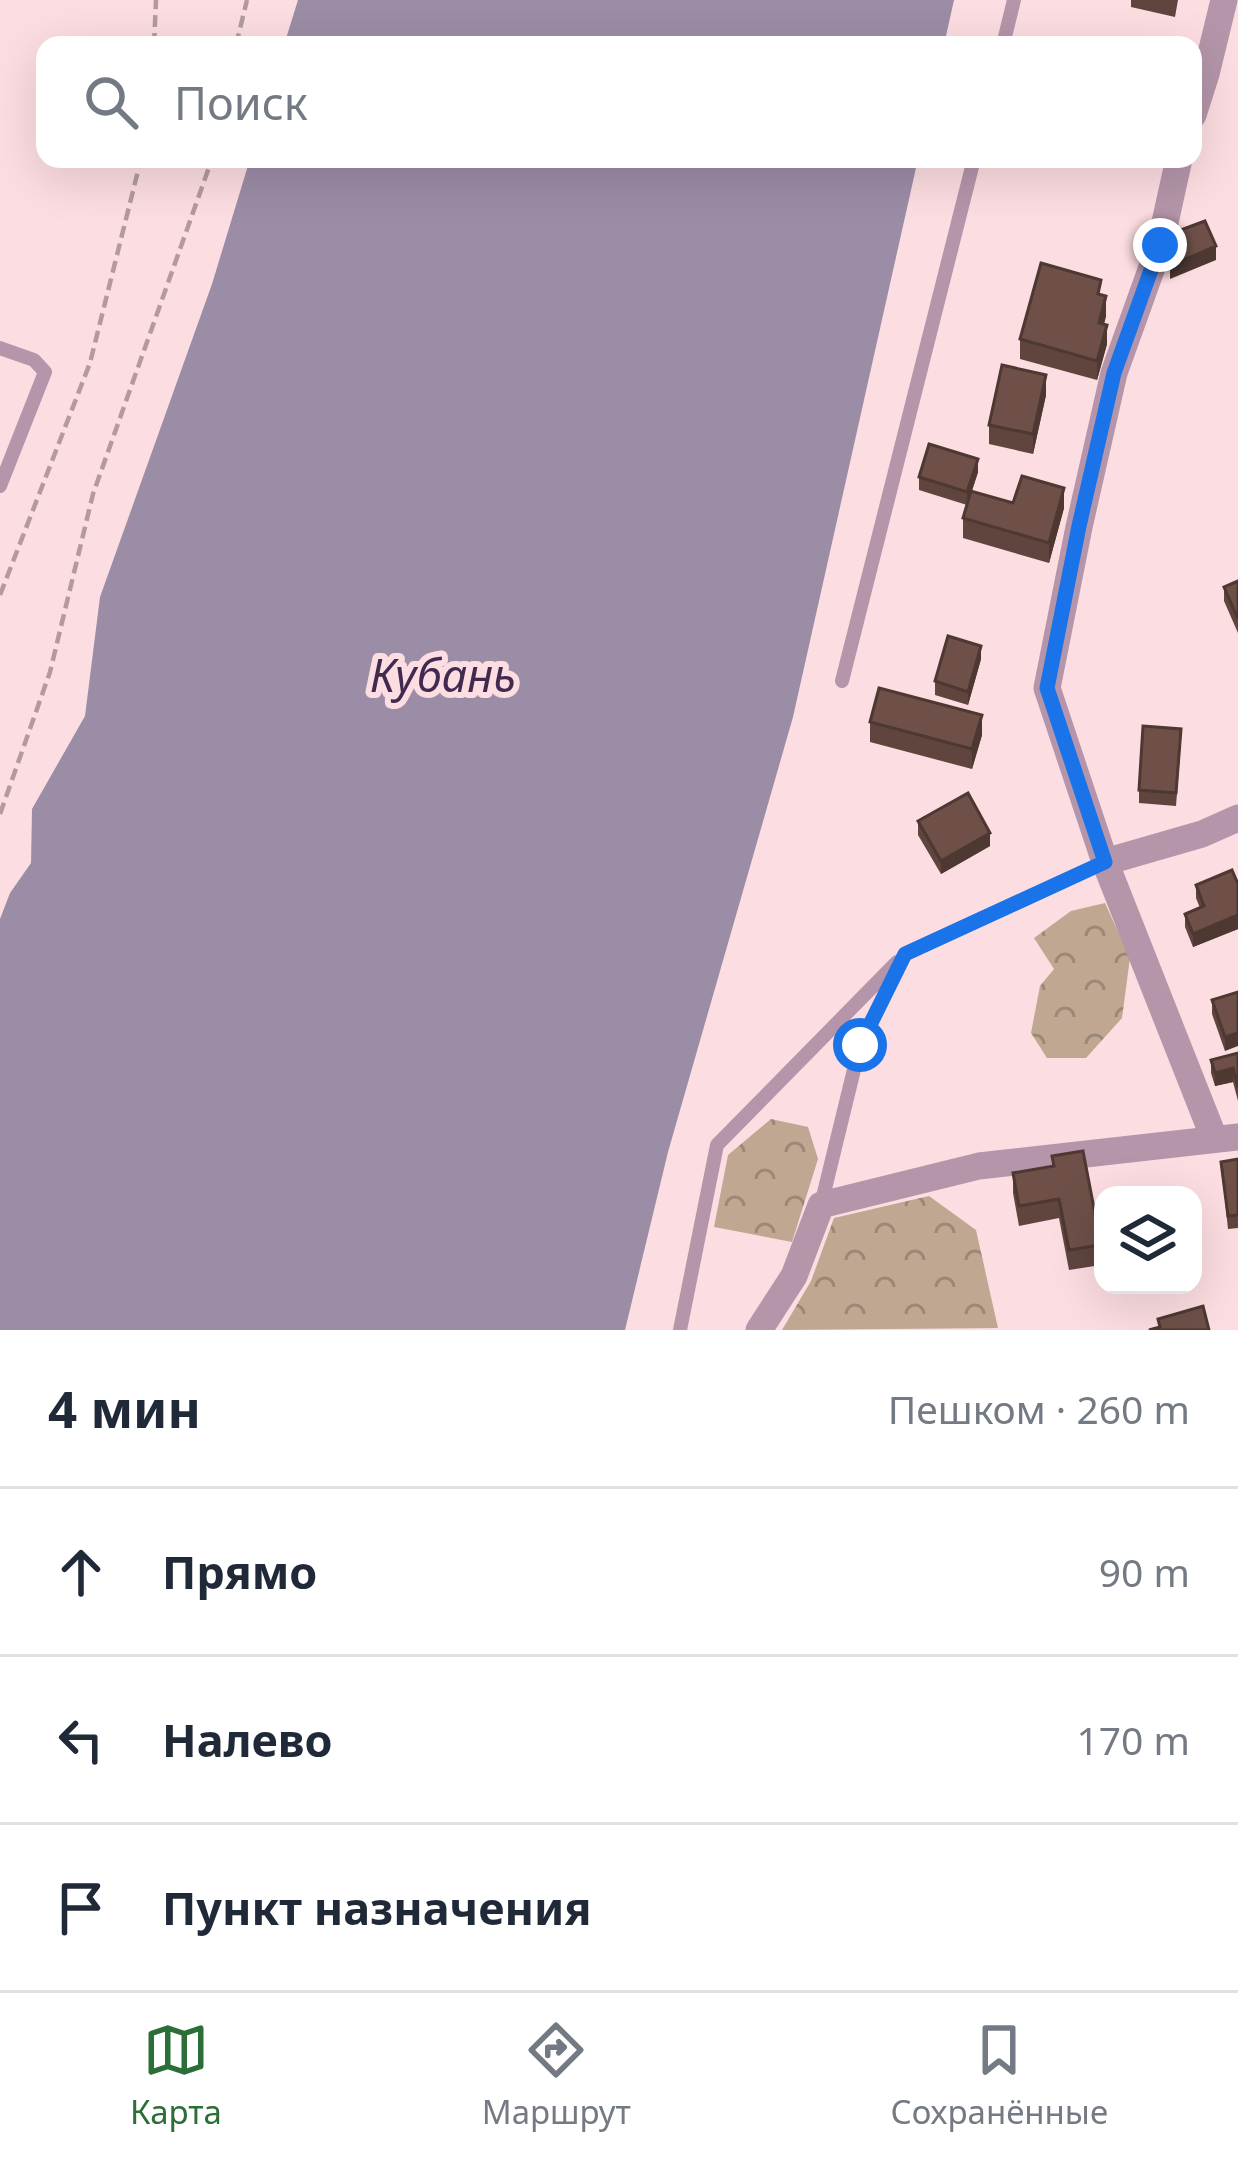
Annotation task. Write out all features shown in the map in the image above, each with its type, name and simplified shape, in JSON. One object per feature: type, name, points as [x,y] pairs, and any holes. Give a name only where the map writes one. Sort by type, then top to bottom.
[{"type":"street","points":[[1202,87],[1224,0]]},
{"type":"street","points":[[1206,74],[1238,60]]},
{"type":"street","points":[[759,1330],[794,1276],[821,1204],[979,1166],[1226,1138],[1105,862],[1047,688],[1114,373],[1160,245],[1177,168]]},
{"type":"street","points":[[1105,862],[1202,834],[1238,818]]},
{"type":"lane","points":[[1005,36],[1014,0]]},
{"type":"lane","points":[[842,681],[972,168]]},
{"type":"lane","points":[[0,348],[34,360],[45,372],[0,486]]},
{"type":"lane","points":[[680,1330],[717,1145],[905,954],[1105,862]]},
{"type":"lane","points":[[821,1204],[860,1045],[905,954]]},
{"type":"path","points":[[154,36],[156,0]]},
{"type":"path","points":[[238,36],[247,0]]},
{"type":"path","points":[[0,595],[90,363],[139,168]]},
{"type":"path","points":[[0,814],[50,672],[94,494],[209,168]]},
{"type":"green space","points":[[1105,903],[1130,958],[1122,1018],[1086,1058],[1047,1058],[1031,1033],[1040,986],[1054,969],[1034,938],[1071,911]]},
{"type":"green space","points":[[771,1119],[808,1127],[818,1159],[792,1242],[714,1227],[728,1155]]},
{"type":"green space","points":[[929,1196],[976,1230],[998,1328],[782,1330],[811,1281],[834,1218]]},
{"type":"water","points":[[298,0],[954,0],[946,36],[287,36]]},
{"type":"water","name":"Кубань","points":[[247,168],[916,168],[793,717],[668,1152],[625,1330],[0,1330],[0,919],[10,893],[31,863],[32,809],[85,716],[100,597],[212,284]]},
{"type":"building","points":[[1205,221],[1216,246],[1170,266],[1175,232]]},
{"type":"building","points":[[1041,263],[1101,280],[1098,294],[1106,296],[1099,323],[1107,325],[1097,361],[1020,339]]},
{"type":"building","points":[[1002,365],[1046,375],[1033,434],[989,425]]},
{"type":"building","points":[[929,444],[978,459],[967,492],[919,477]]},
{"type":"building","points":[[1022,476],[1064,488],[1049,543],[963,518],[971,491],[1013,503]]},
{"type":"building","points":[[1238,581],[1238,619],[1224,587]]},
{"type":"building","points":[[948,636],[981,646],[968,692],[935,681]]},
{"type":"building","points":[[879,688],[982,715],[972,749],[870,722]]},
{"type":"building","points":[[1143,726],[1181,729],[1176,793],[1139,790]]},
{"type":"building","points":[[968,793],[990,833],[941,861],[918,821]]},
{"type":"building","points":[[1232,870],[1238,884],[1238,915],[1193,934],[1185,914],[1204,906],[1196,885]]},
{"type":"building","points":[[1238,992],[1238,1033],[1225,1037],[1212,1000]]},
{"type":"building","points":[[1238,1053],[1238,1088],[1233,1068],[1215,1073],[1211,1060]]},
{"type":"building","points":[[1083,1151],[1094,1208],[1094,1246],[1069,1250],[1059,1199],[1019,1206],[1013,1173],[1054,1166],[1052,1156]]},
{"type":"building","points":[[1238,1159],[1238,1215],[1228,1216],[1221,1162]]},
{"type":"building","points":[[1203,1306],[1209,1330],[1149,1330],[1160,1327],[1158,1319]]},
{"type":"route","points":[[860,1045],[905,954],[1105,862],[1047,688],[1114,373],[1160,245]]}]
